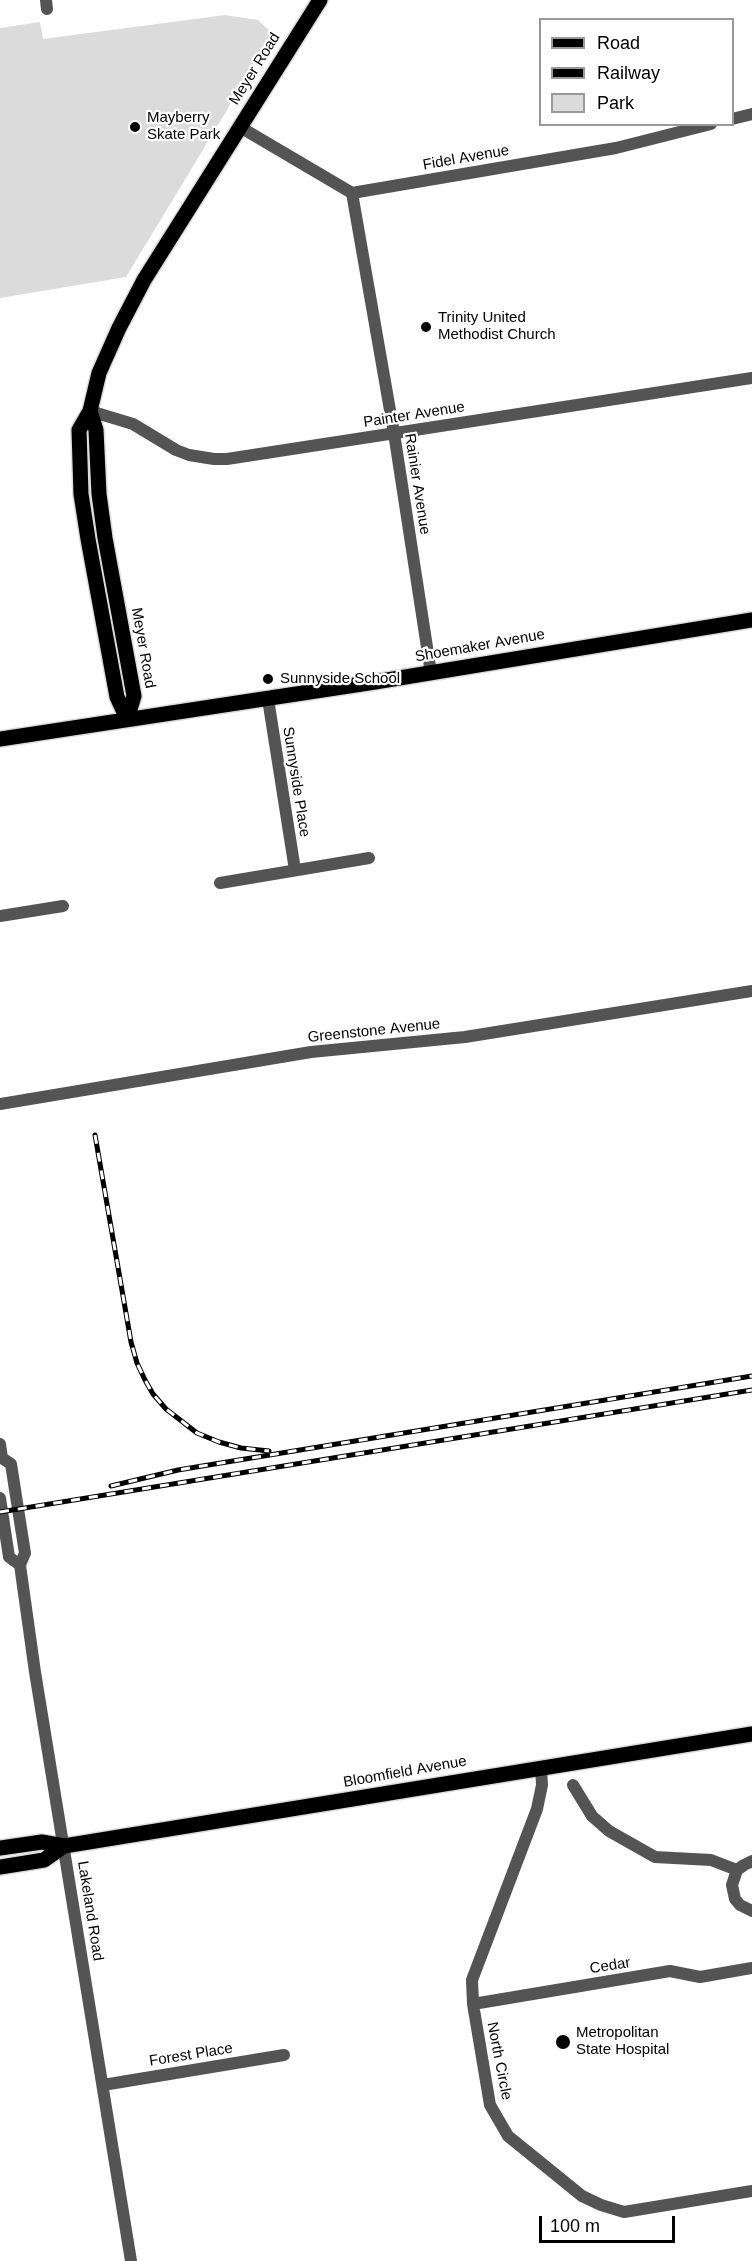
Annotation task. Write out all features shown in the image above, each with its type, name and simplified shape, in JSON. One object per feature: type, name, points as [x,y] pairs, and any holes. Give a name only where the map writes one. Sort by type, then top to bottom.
[{"type":"main road","name":"Meyer Road","points":[[127,719],[117,697],[88,539],[81,494],[79,430],[90,411],[99,373],[119,327],[150,270],[320,0]]},
{"type":"main road","name":"Meyer Road","points":[[90,411],[96,430],[99,494],[105,538],[134,696],[127,719]]},
{"type":"main road","points":[[88,539],[105,538]]},
{"type":"main road","name":"Shoemaker Avenue","points":[[0,739],[268,699],[752,620]]},
{"type":"main road","name":"Bloomfield Avenue","points":[[0,1848],[42,1842],[64,1846],[752,1734]]},
{"type":"main road","name":"Bloomfield Avenue","points":[[0,1867],[44,1860],[64,1846]]},
{"type":"street","points":[[734,118],[752,114]]},
{"type":"street","name":"Fidel Avenue","points":[[352,193],[616,148],[703,126]]},
{"type":"street","points":[[240,128],[352,193]]},
{"type":"street","name":"Rainier Avenue","points":[[352,193],[394,434],[431,673]]},
{"type":"street","name":"Painter Avenue","points":[[90,411],[133,424],[183,453],[214,459],[278,452],[752,378]]},
{"type":"street","name":"Sunnyside Place","points":[[268,699],[296,870]]},
{"type":"street","points":[[220,883],[369,858]]},
{"type":"street","points":[[0,916],[63,906]]},
{"type":"street","name":"Greenstone Avenue","points":[[0,1104],[311,1052],[465,1037],[752,991]]},
{"type":"street","name":"Lakeland Road","points":[[0,1444],[1,1459],[11,1464],[25,1553],[20,1565],[131,2261]]},
{"type":"street","name":"Lakeland Road","points":[[0,1498],[9,1557],[20,1565]]},
{"type":"street","name":"North Circle","points":[[541,1767],[542,1785],[537,1809],[472,1980],[473,2004],[490,2105],[508,2136],[582,2196],[601,2205],[624,2212],[752,2191]]},
{"type":"street","points":[[573,1785],[592,1816],[609,1831],[655,1857],[711,1860],[737,1870]]},
{"type":"street","points":[[752,1862],[737,1870],[732,1885],[732,1892],[740,1905],[752,1911]]},
{"type":"street","name":"Cedar","points":[[473,2004],[670,1971],[700,1977],[752,1968]]},
{"type":"street","name":"Forest Place","points":[[103,2085],[284,2055]]},
{"type":"green space","points":[[225,15],[258,20],[273,34],[126,277],[0,298],[0,28],[40,22],[43,39]]},
{"type":"railway","points":[[95,1135],[131,1342],[145,1380],[166,1409],[197,1433],[241,1448],[269,1451]]},
{"type":"railway","points":[[111,1486],[178,1470],[752,1376]]},
{"type":"railway","points":[[0,1512],[752,1390]]},
{"type":"place","name":"Mayberry Skate Park","points":[[135,127]]},
{"type":"place","name":"Trinity United Methodist Church","points":[[426,327]]},
{"type":"place","name":"Sunnyside School","points":[[268,679]]},
{"type":"place","name":"Metropolitan State Hospital","points":[[563,2042]]}]
